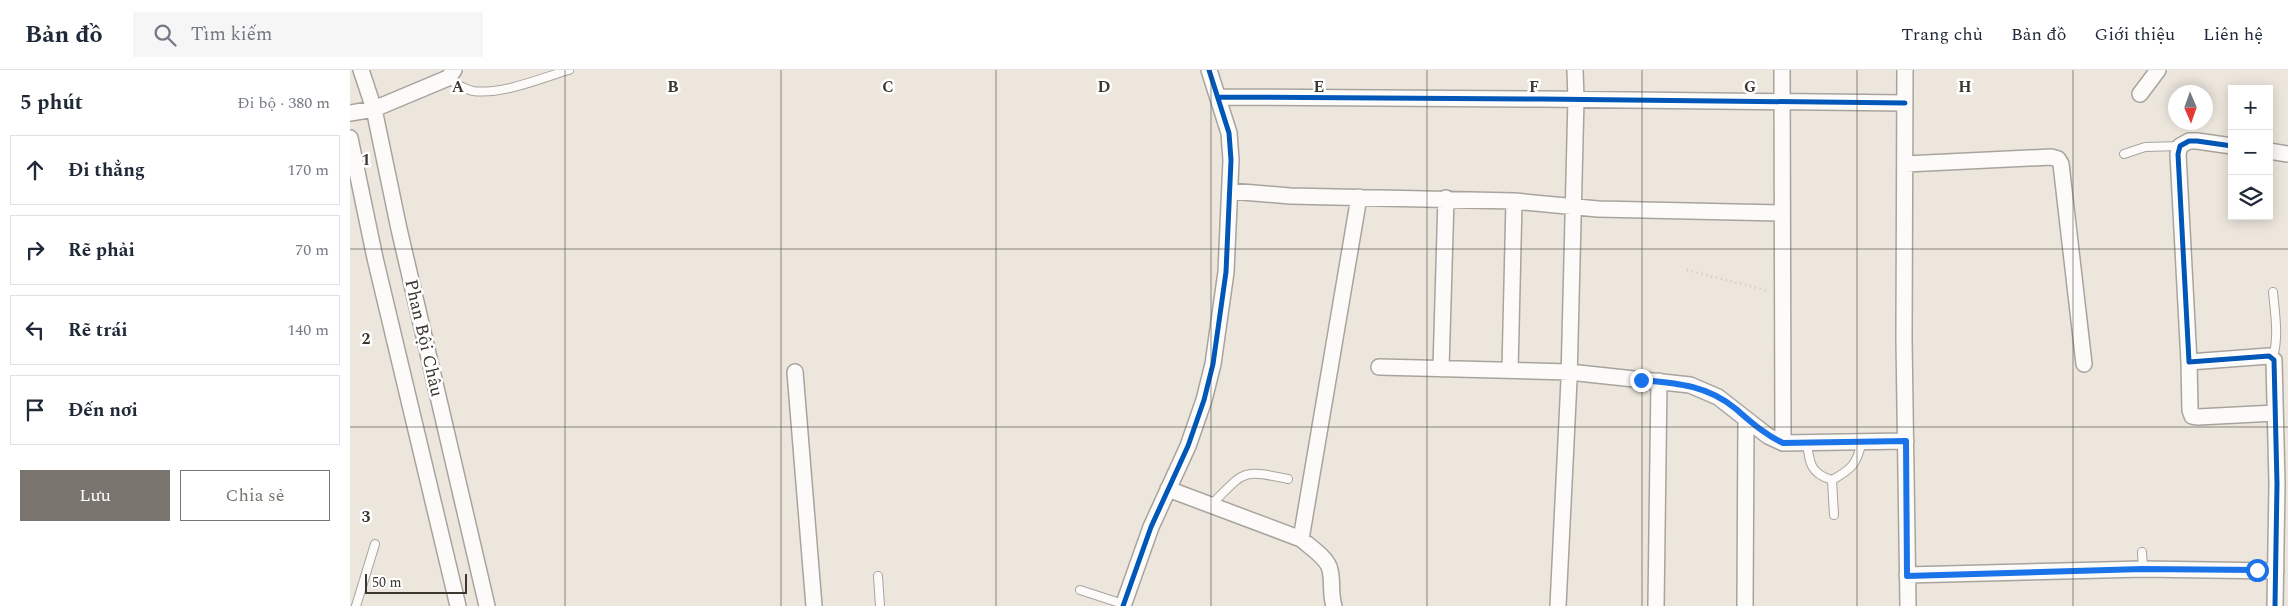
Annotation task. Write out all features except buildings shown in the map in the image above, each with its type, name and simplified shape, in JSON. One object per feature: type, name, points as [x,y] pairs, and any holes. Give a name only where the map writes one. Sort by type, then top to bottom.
[{"type":"street","name":"Phan Bội Châu","points":[[361,70],[374,109],[399,229],[487,606]]},
{"type":"street","points":[[1123,605],[1151,527],[1188,446],[1204,400],[1213,364],[1226,272],[1231,160],[1229,133],[1210,70]]},
{"type":"street","points":[[1558,606],[1569,372],[1576,99],[1575,70]]},
{"type":"street","points":[[1782,70],[1783,443]]},
{"type":"street","points":[[1905,70],[1904,340],[1908,606]]},
{"type":"street","points":[[2140,94],[2158,70]]},
{"type":"street","points":[[350,113],[374,109],[451,74]]},
{"type":"street","points":[[1218,97],[1905,103]]},
{"type":"street","name":"Phan Bội Châu","points":[[350,138],[375,258],[458,606]]},
{"type":"street","points":[[2228,145],[2189,141],[2180,146],[2178,154],[2190,410],[2192,416],[2198,417],[2276,412]]},
{"type":"street","points":[[2273,152],[2288,154]]},
{"type":"street","points":[[1906,164],[2051,157],[2058,159],[2061,164],[2084,364]]},
{"type":"street","points":[[1230,191],[1290,196],[1446,198],[1514,201],[1573,207],[1782,213]]},
{"type":"street","points":[[1301,539],[1359,197]]},
{"type":"street","points":[[1441,368],[1446,198]]},
{"type":"street","points":[[1510,370],[1514,201]]},
{"type":"street","points":[[2189,362],[2273,357],[2276,412],[2275,606]]},
{"type":"street","points":[[1379,367],[1569,372],[1690,385],[1718,397],[1768,436],[1783,443],[1906,441]]},
{"type":"street","points":[[795,372],[814,606]]},
{"type":"street","points":[[1656,606],[1659,381]]},
{"type":"street","points":[[1746,418],[1746,606]]},
{"type":"street","points":[[1168,489],[1301,539],[1327,562],[1330,570],[1334,606]]},
{"type":"street","points":[[1907,576],[2142,569],[2276,570]]},
{"type":"lane","points":[[451,74],[459,86],[473,90],[499,90],[569,70]]},
{"type":"lane","points":[[2124,154],[2146,147],[2180,146]]},
{"type":"lane","points":[[2273,292],[2277,334],[2273,357]]},
{"type":"lane","points":[[1808,442],[1812,468],[1821,477],[1832,480],[1850,470],[1858,457],[1862,442]]},
{"type":"lane","points":[[1211,505],[1238,477],[1245,474],[1257,473],[1288,479]]},
{"type":"lane","points":[[1832,480],[1834,515]]},
{"type":"lane","points":[[356,606],[375,544]]},
{"type":"lane","points":[[2142,552],[2142,569]]},
{"type":"lane","points":[[878,576],[880,606]]},
{"type":"lane","points":[[1080,590],[1123,605]]},
{"type":"path","points":[[1688,270],[1782,295]]},
{"type":"cycle path","points":[[1123,606],[1151,527],[1188,446],[1204,400],[1213,364],[1226,272],[1231,160],[1229,133],[1209,70]]},
{"type":"cycle path","points":[[1218,97],[1905,103]]},
{"type":"cycle path","points":[[2228,145],[2189,141],[2180,146],[2178,154],[2189,362],[2269,356],[2274,360],[2277,484],[2275,606]]},
{"type":"route","points":[[1641,380],[1690,385],[1718,397],[1768,436],[1783,443],[1906,441],[1907,576],[2142,569],[2257,570]]}]
